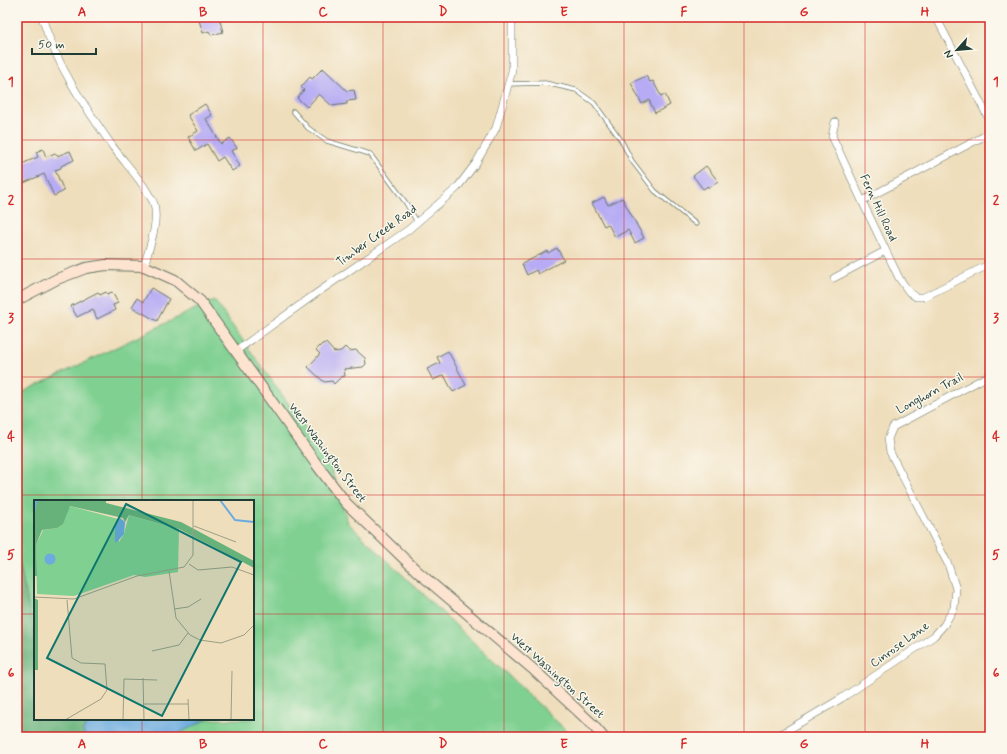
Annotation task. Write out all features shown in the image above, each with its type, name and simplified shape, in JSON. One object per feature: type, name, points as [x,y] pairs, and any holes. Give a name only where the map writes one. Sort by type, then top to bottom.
[{"type":"street","points":[[42,17],[59,62],[77,93],[113,146],[141,181],[154,203],[154,225],[144,266]]},
{"type":"street","name":"Timber Creek Road","points":[[236,351],[314,294],[408,230],[457,188],[476,163],[496,128],[512,71],[512,17]]},
{"type":"street","points":[[936,17],[990,121]]},
{"type":"street","name":"Fern Hill Road","points":[[835,122],[832,136],[885,251],[899,278],[909,292],[916,297],[924,298],[990,264]]},
{"type":"street","points":[[862,202],[990,133]]},
{"type":"street","points":[[834,278],[885,251]]},
{"type":"street","name":"West Washington Street","points":[[17,300],[57,279],[86,268],[106,265],[144,266],[175,280],[200,301],[317,465],[346,503],[418,572],[534,670],[591,723],[603,737]]},
{"type":"street","name":"Longhorn Trail","points":[[888,440],[893,427],[990,375]]},
{"type":"street","name":"Cinrose Lane","points":[[776,737],[842,698],[934,636],[944,625],[954,608],[956,589],[948,564],[890,452],[888,440]]},
{"type":"lane","points":[[508,84],[545,83],[576,90],[594,103],[621,140],[632,161],[655,191],[696,224]]},
{"type":"lane","points":[[293,111],[308,128],[327,141],[370,154],[406,203],[417,222]]},
{"type":"green space","points":[[214,300],[328,459],[348,523],[573,737],[172,737],[205,720],[254,720],[254,500],[34,500],[34,633],[17,553],[17,395]]},
{"type":"green space","points":[[17,553],[34,633],[34,720],[88,720],[83,731],[85,737],[21,737],[17,719]]},
{"type":"water","points":[[88,720],[205,720],[172,737],[85,737],[83,731]]},
{"type":"building","points":[[198,17],[219,17],[223,32],[211,35],[209,31],[203,33]]},
{"type":"building","points":[[323,68],[347,91],[354,90],[356,100],[347,101],[347,104],[332,106],[319,94],[307,107],[297,98],[304,90],[301,87],[310,77],[312,79]]},
{"type":"building","points":[[646,76],[650,82],[653,81],[661,96],[665,94],[670,105],[655,113],[649,100],[642,104],[631,83]]},
{"type":"building","points":[[205,104],[212,115],[206,119],[221,144],[230,138],[237,148],[231,151],[240,166],[232,171],[223,157],[217,161],[207,144],[196,151],[188,137],[198,131],[188,115]]},
{"type":"building","points":[[43,149],[46,157],[55,153],[57,156],[70,151],[74,160],[55,170],[64,191],[54,196],[44,174],[17,186],[17,166],[38,157],[36,152]]},
{"type":"building","points":[[706,166],[718,181],[709,188],[708,186],[703,189],[693,176]]},
{"type":"building","points":[[604,197],[608,205],[622,198],[644,238],[635,243],[628,230],[615,237],[608,224],[604,226],[592,203]]},
{"type":"building","points":[[557,248],[564,260],[538,274],[536,270],[527,275],[522,264],[547,251],[548,253]]},
{"type":"building","points":[[151,288],[169,299],[157,321],[132,307],[137,298],[143,302]]},
{"type":"building","points":[[98,292],[100,295],[106,292],[107,294],[112,292],[118,303],[113,305],[115,310],[97,319],[93,309],[77,317],[71,306]]},
{"type":"building","points":[[326,343],[334,352],[341,351],[345,347],[349,351],[356,350],[365,358],[366,364],[363,367],[344,369],[345,376],[341,377],[334,384],[332,381],[324,382],[308,367],[320,354],[316,350],[322,344]]},
{"type":"building","points":[[448,351],[466,385],[453,392],[444,375],[433,380],[427,369],[440,363],[437,357]]}]
